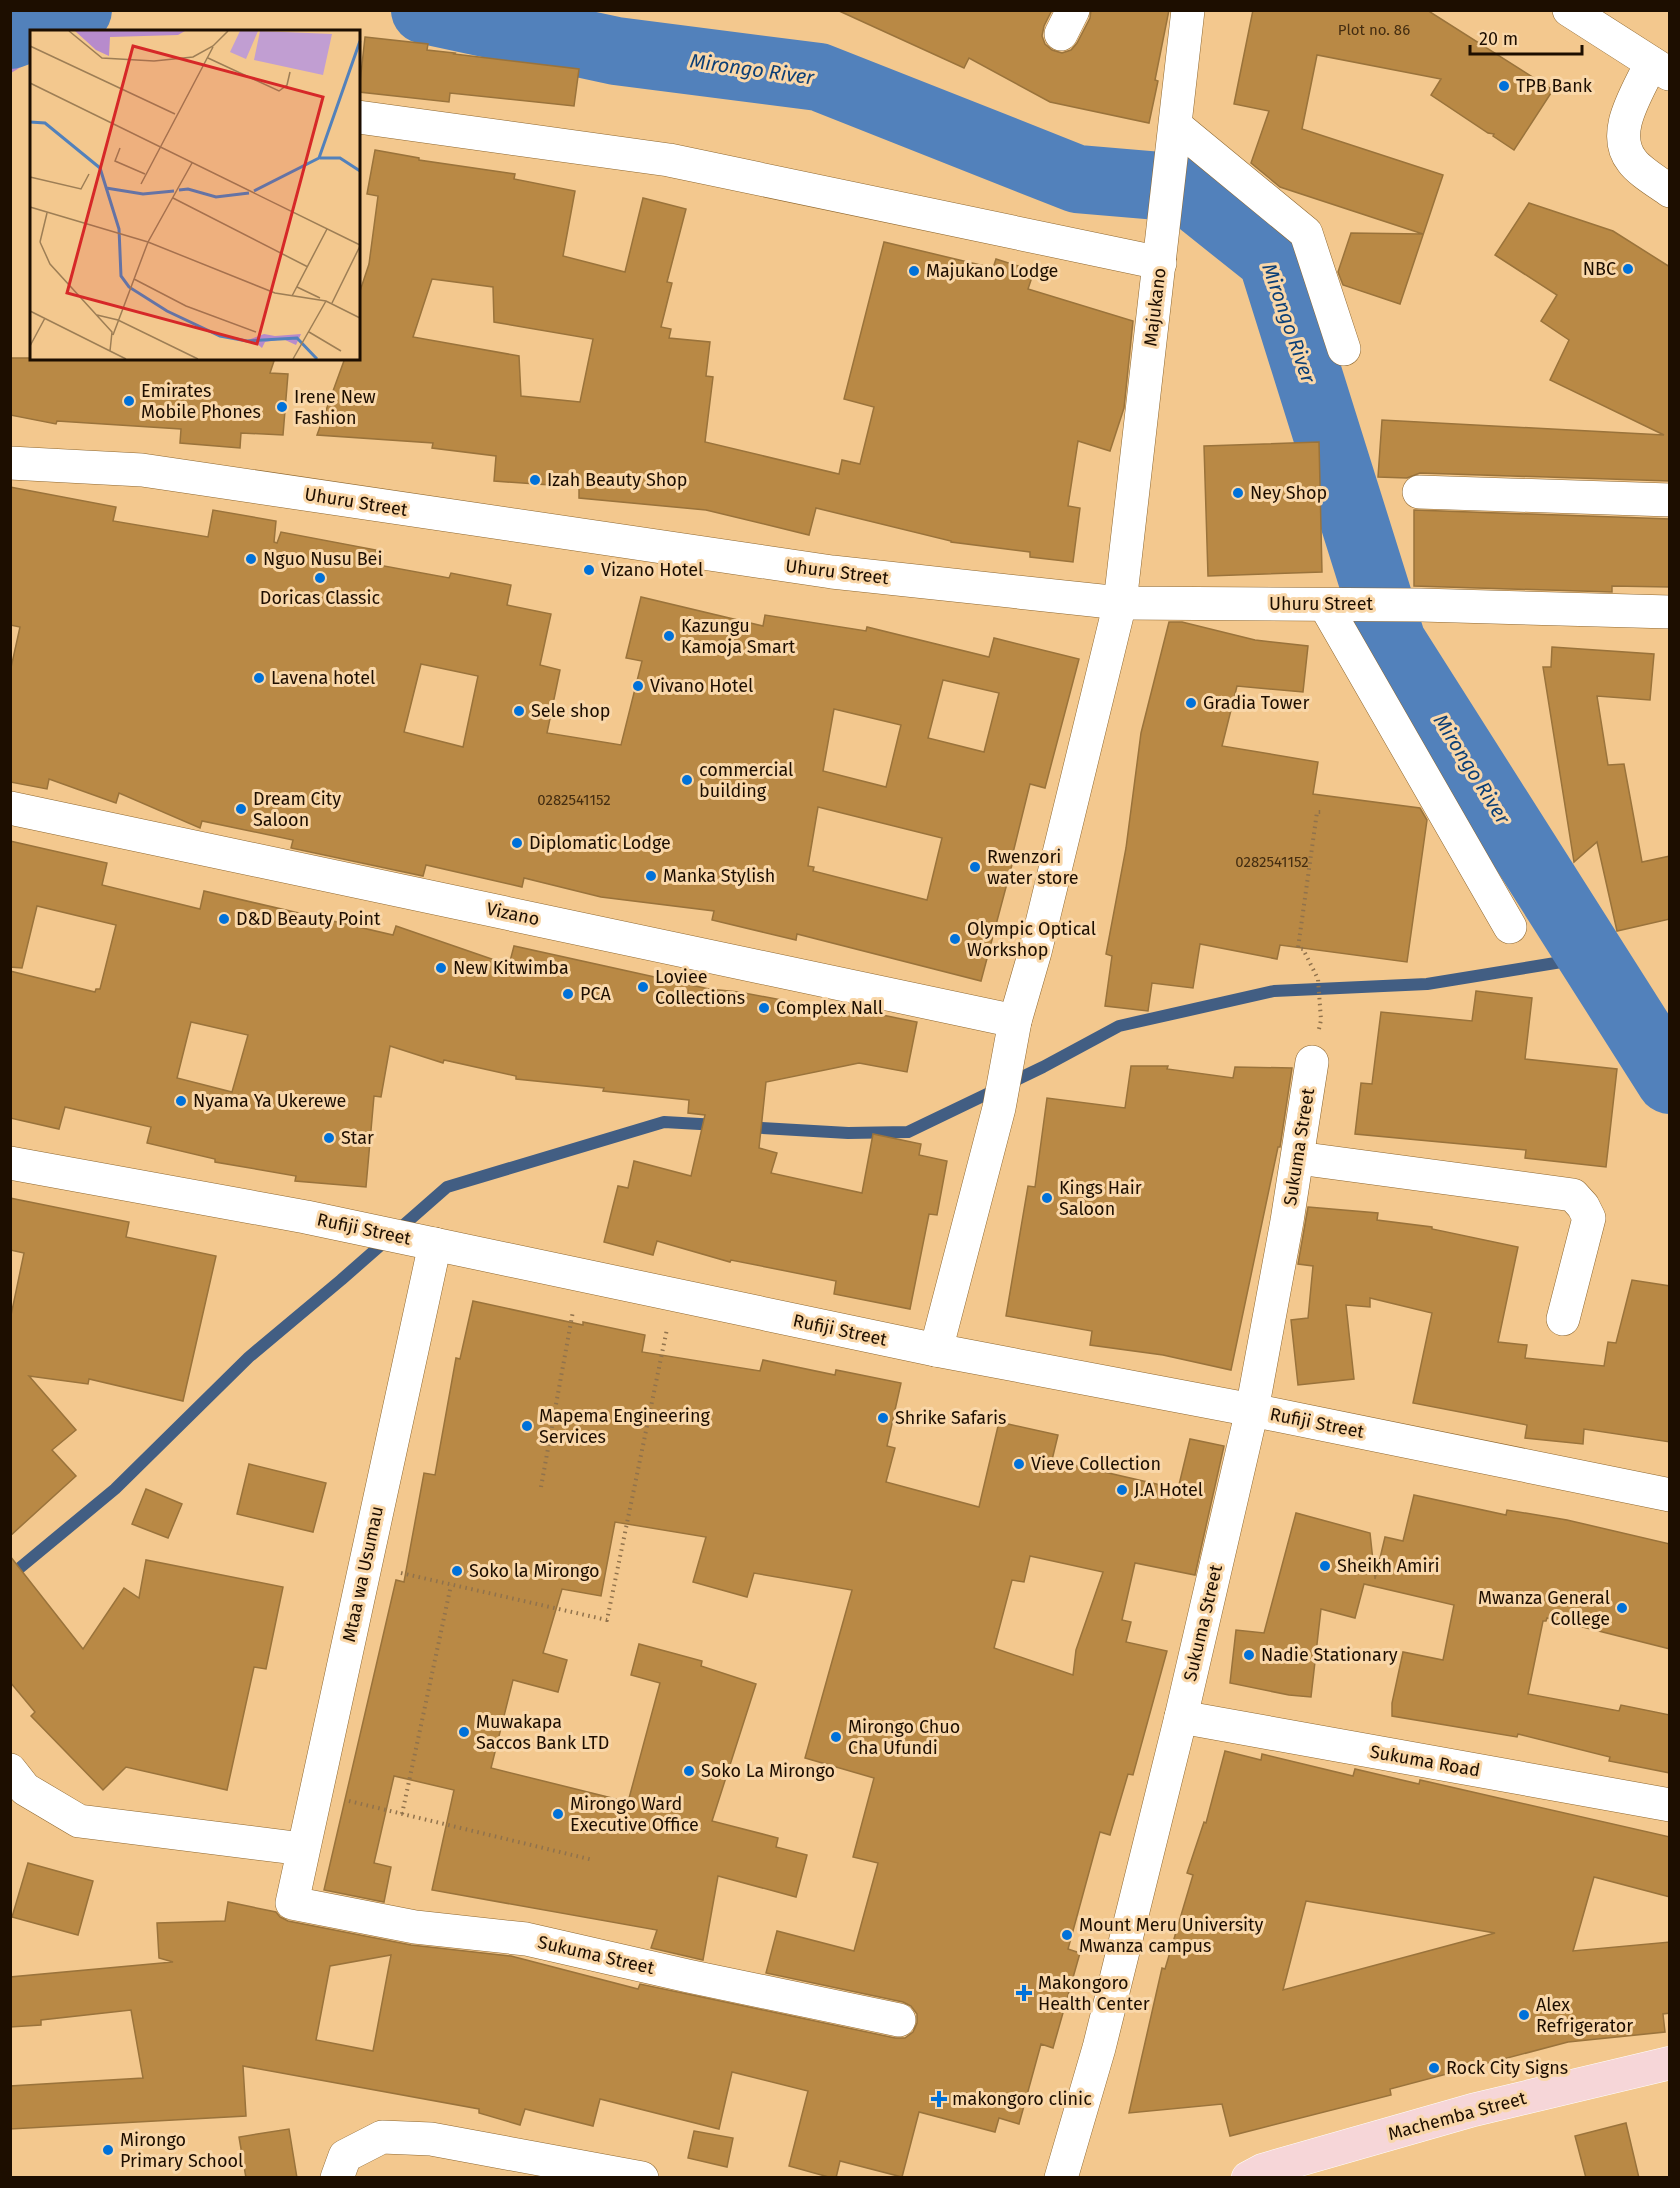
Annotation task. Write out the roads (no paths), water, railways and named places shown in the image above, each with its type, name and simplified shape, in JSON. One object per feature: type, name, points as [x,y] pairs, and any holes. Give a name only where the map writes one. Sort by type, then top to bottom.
[{"type":"main road","name":"Machemba Street","points":[[1248,2178],[1263,2170],[1473,2110],[1670,2063]]},
{"type":"street","name":"Majukano","points":[[936,1350],[999,1108],[1013,1032],[1035,952],[1120,603],[1188,10]]},
{"type":"street","points":[[1569,10],[1660,69],[1624,123],[1624,143],[1632,161],[1670,190]]},
{"type":"street","points":[[360,117],[669,160],[1161,251]]},
{"type":"street","points":[[1175,136],[1306,233],[1344,349]]},
{"type":"street","name":"Uhuru Street","points":[[10,463],[142,470],[832,572],[1120,603],[1421,604],[1670,612]]},
{"type":"street","points":[[1419,492],[1670,500]]},
{"type":"street","points":[[1324,605],[1510,927]]},
{"type":"street","name":"Vizano","points":[[10,808],[1013,1032]]},
{"type":"street","name":"Sukuma Street","points":[[1061,2178],[1099,2048],[1181,1717],[1252,1410],[1298,1158],[1312,1062]]},
{"type":"street","points":[[1298,1158],[1573,1195],[1583,1206],[1589,1218],[1563,1318]]},
{"type":"street","name":"Rufiji Street","points":[[10,1164],[306,1217],[936,1350],[1252,1410],[1670,1495]]},
{"type":"street","name":"Mtaa wa Usumau","points":[[292,1903],[365,1565],[428,1243]]},
{"type":"street","name":"Sukuma Road","points":[[1181,1717],[1670,1805]]},
{"type":"street","points":[[10,1770],[25,1789],[79,1821],[303,1850]]},
{"type":"street","name":"Sukuma Street","points":[[292,1903],[415,1927],[526,1939],[899,2020]]},
{"type":"street","points":[[337,2178],[345,2156],[382,2137],[431,2139],[642,2178]]},
{"type":"waterway","name":"Mirongo River","points":[[10,35],[78,10]]},
{"type":"waterway","name":"Mirongo River","points":[[425,10],[616,51],[819,77],[1077,179],[1183,188],[1272,259],[1392,642],[1670,1080]]},
{"type":"waterway","points":[[747,1127],[848,1133],[908,1132],[1043,1067],[1119,1026],[1274,991],[1427,984],[1592,957]]},
{"type":"waterway","points":[[10,1576],[115,1489],[249,1357],[447,1187],[664,1122],[718,1125]]},
{"type":"place","name":"TPB Bank","points":[[1504,86]]},
{"type":"place","name":"NBC","points":[[1628,269]]},
{"type":"place","name":"Majukano Lodge","points":[[914,271]]},
{"type":"place","name":"Emirates Mobile Phones","points":[[129,401]]},
{"type":"place","name":"Irene New Fashion","points":[[282,407]]},
{"type":"place","name":"Izah Beauty Shop","points":[[535,480]]},
{"type":"place","name":"Ney Shop","points":[[1238,493]]},
{"type":"place","name":"Nguo Nusu Bei","points":[[251,559]]},
{"type":"place","name":"Vizano Hotel","points":[[589,570]]},
{"type":"place","name":"Doricas Classic","points":[[320,578]]},
{"type":"place","name":"Kazungu Kamoja Smart","points":[[669,636]]},
{"type":"place","name":"Lavena hotel","points":[[259,678]]},
{"type":"place","name":"Vivano Hotel","points":[[638,686]]},
{"type":"place","name":"Gradia Tower","points":[[1191,703]]},
{"type":"place","name":"Sele shop","points":[[519,711]]},
{"type":"place","name":"commercial building","points":[[687,780]]},
{"type":"place","name":"Dream City Saloon","points":[[241,809]]},
{"type":"place","name":"Diplomatic Lodge","points":[[517,843]]},
{"type":"place","name":"Rwenzori water store","points":[[975,867]]},
{"type":"place","name":"Manka Stylish","points":[[651,876]]},
{"type":"place","name":"D&D Beauty Point","points":[[224,919]]},
{"type":"place","name":"Olympic Optical Workshop","points":[[955,939]]},
{"type":"place","name":"New Kitwimba","points":[[441,968]]},
{"type":"place","name":"Loviee Collections","points":[[643,987]]},
{"type":"place","name":"PCA","points":[[568,994]]},
{"type":"place","name":"Complex Nall","points":[[764,1008]]},
{"type":"place","name":"Nyama Ya Ukerewe","points":[[181,1101]]},
{"type":"place","name":"Star","points":[[329,1138]]},
{"type":"place","name":"Kings Hair Saloon","points":[[1047,1198]]},
{"type":"place","name":"Shrike Safaris","points":[[883,1418]]},
{"type":"place","name":"Mapema Engineering Services","points":[[527,1426]]},
{"type":"place","name":"Vieve Collection","points":[[1019,1464]]},
{"type":"place","name":"J.A Hotel","points":[[1122,1490]]},
{"type":"place","name":"Sheikh Amiri","points":[[1325,1566]]},
{"type":"place","name":"Soko la Mirongo","points":[[457,1571]]},
{"type":"place","name":"Mwanza General College","points":[[1622,1608]]},
{"type":"place","name":"Nadie Stationary","points":[[1249,1655]]},
{"type":"place","name":"Muwakapa Saccos Bank LTD","points":[[464,1732]]},
{"type":"place","name":"Mirongo Chuo Cha Ufundi","points":[[836,1737]]},
{"type":"place","name":"Soko La Mirongo","points":[[689,1771]]},
{"type":"place","name":"Mirongo Ward Executive Office","points":[[558,1814]]},
{"type":"place","name":"Mount Meru University Mwanza campus","points":[[1067,1935]]},
{"type":"place","name":"Makongoro Health Center","points":[[1024,1993]]},
{"type":"place","name":"Alex Refrigerator","points":[[1524,2015]]},
{"type":"place","name":"Rock City Signs","points":[[1434,2068]]},
{"type":"place","name":"makongoro clinic","points":[[939,2099]]},
{"type":"place","name":"Mirongo Primary School","points":[[108,2150]]}]
